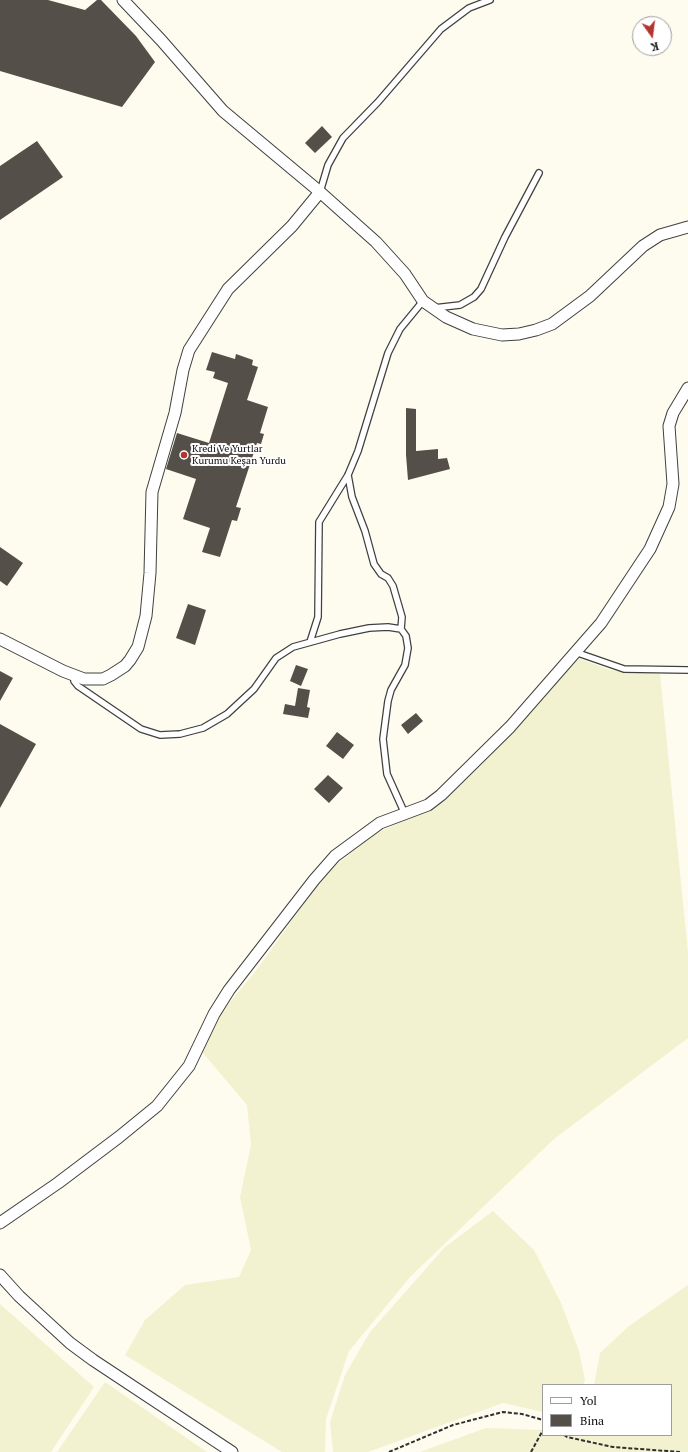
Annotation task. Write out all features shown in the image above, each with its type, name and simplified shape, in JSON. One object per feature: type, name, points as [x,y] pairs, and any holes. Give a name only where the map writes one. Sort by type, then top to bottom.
[{"type":"street","points":[[123,0],[162,40],[223,111],[320,192],[376,242],[405,274],[423,301],[446,317],[474,329],[486,333],[519,334],[552,324],[575,308],[649,242],[660,235],[688,227]]},
{"type":"street","points":[[0,639],[74,676],[93,680],[103,679],[118,672],[125,666],[134,653],[142,633],[149,594],[152,492],[175,413],[183,370],[189,350],[232,284],[292,226],[320,192]]},
{"type":"street","points":[[0,1223],[76,1170],[157,1106],[189,1066],[224,996],[314,880],[335,856],[380,823],[405,814],[435,800],[457,781],[510,727],[601,623],[644,559],[669,507],[673,484],[670,426],[673,413],[688,388]]},
{"type":"street","points":[[0,1275],[45,1321],[75,1347],[232,1452]]},
{"type":"lane","points":[[320,192],[328,165],[343,138],[378,102],[441,29],[469,8],[490,0]]},
{"type":"lane","points":[[433,308],[460,305],[474,297],[481,290],[505,237],[539,173]]},
{"type":"lane","points":[[310,642],[318,617],[319,522],[348,475],[365,434],[388,353],[404,324],[423,301]]},
{"type":"lane","points":[[348,475],[352,497],[365,531],[374,564],[381,574],[388,578],[393,586],[402,617],[401,629],[406,636],[408,648],[401,674],[391,690],[386,713],[383,739],[387,774],[405,814]]},
{"type":"lane","points":[[74,676],[75,683],[141,729],[160,735],[180,734],[203,728],[227,714],[254,689],[276,658],[293,647],[340,634],[378,626],[401,629]]},
{"type":"lane","points":[[575,652],[624,669],[688,670]]},
{"type":"path","points":[[389,1452],[453,1425],[503,1412],[522,1414],[542,1420]]},
{"type":"path","points":[[531,1452],[542,1432]]},
{"type":"path","points":[[565,1436],[567,1438],[614,1447],[680,1452]]},
{"type":"green space","points":[[575,657],[610,670],[660,674],[688,952],[688,1038],[554,1139],[411,1276],[349,1351],[326,1419],[325,1452],[282,1452],[125,1355],[145,1320],[185,1285],[239,1277],[251,1250],[240,1197],[251,1145],[247,1105],[202,1052],[213,1023],[258,968],[325,874],[373,835],[443,802]]},
{"type":"green space","points":[[493,1211],[534,1250],[561,1303],[579,1351],[585,1380],[583,1384],[542,1384],[542,1412],[503,1403],[368,1452],[333,1452],[330,1422],[345,1375],[370,1332],[445,1247]]},
{"type":"green space","points":[[688,1285],[688,1452],[420,1452],[486,1428],[542,1430],[542,1436],[672,1436],[672,1384],[594,1384],[600,1353],[629,1326]]},
{"type":"green space","points":[[0,1304],[94,1387],[51,1452],[0,1452]]},
{"type":"green space","points":[[105,1382],[207,1452],[57,1452]]},
{"type":"building","points":[[0,0],[48,0],[85,10],[97,0],[101,0],[136,36],[155,62],[122,107],[0,71]]},
{"type":"building","points":[[322,126],[332,137],[315,153],[305,143]]},
{"type":"building","points":[[37,141],[63,177],[0,220],[0,166]]},
{"type":"building","name":"Kredi Ve Yurtlar Kurumu Keşan Yurdu","points":[[212,352],[235,359],[236,354],[253,360],[252,365],[258,367],[247,400],[268,407],[260,433],[264,434],[261,444],[257,443],[236,507],[241,508],[237,521],[232,520],[220,557],[202,552],[210,528],[183,519],[196,479],[166,469],[177,433],[209,443],[228,383],[213,378],[215,372],[206,370]]},
{"type":"building","points":[[406,408],[416,409],[416,451],[438,449],[438,459],[447,458],[450,469],[408,480],[406,455]]},
{"type":"building","points":[[0,547],[23,563],[7,586],[0,581]]},
{"type":"building","points":[[188,604],[206,610],[195,645],[176,638]]},
{"type":"building","points":[[296,665],[308,669],[301,686],[290,681]]},
{"type":"building","points":[[0,671],[13,678],[0,701]]},
{"type":"building","points":[[298,688],[310,690],[307,707],[310,708],[308,718],[283,714],[285,704],[295,706]]},
{"type":"building","points":[[416,713],[423,721],[408,734],[401,725]]},
{"type":"building","points":[[0,724],[36,744],[0,808]]},
{"type":"building","points":[[337,732],[354,745],[343,759],[326,746]]},
{"type":"building","points":[[328,775],[343,788],[329,803],[314,789]]},
{"type":"place","name":"Kredi Ve Yurtlar Kurumu Keşan Yurdu","points":[[184,455]]}]
